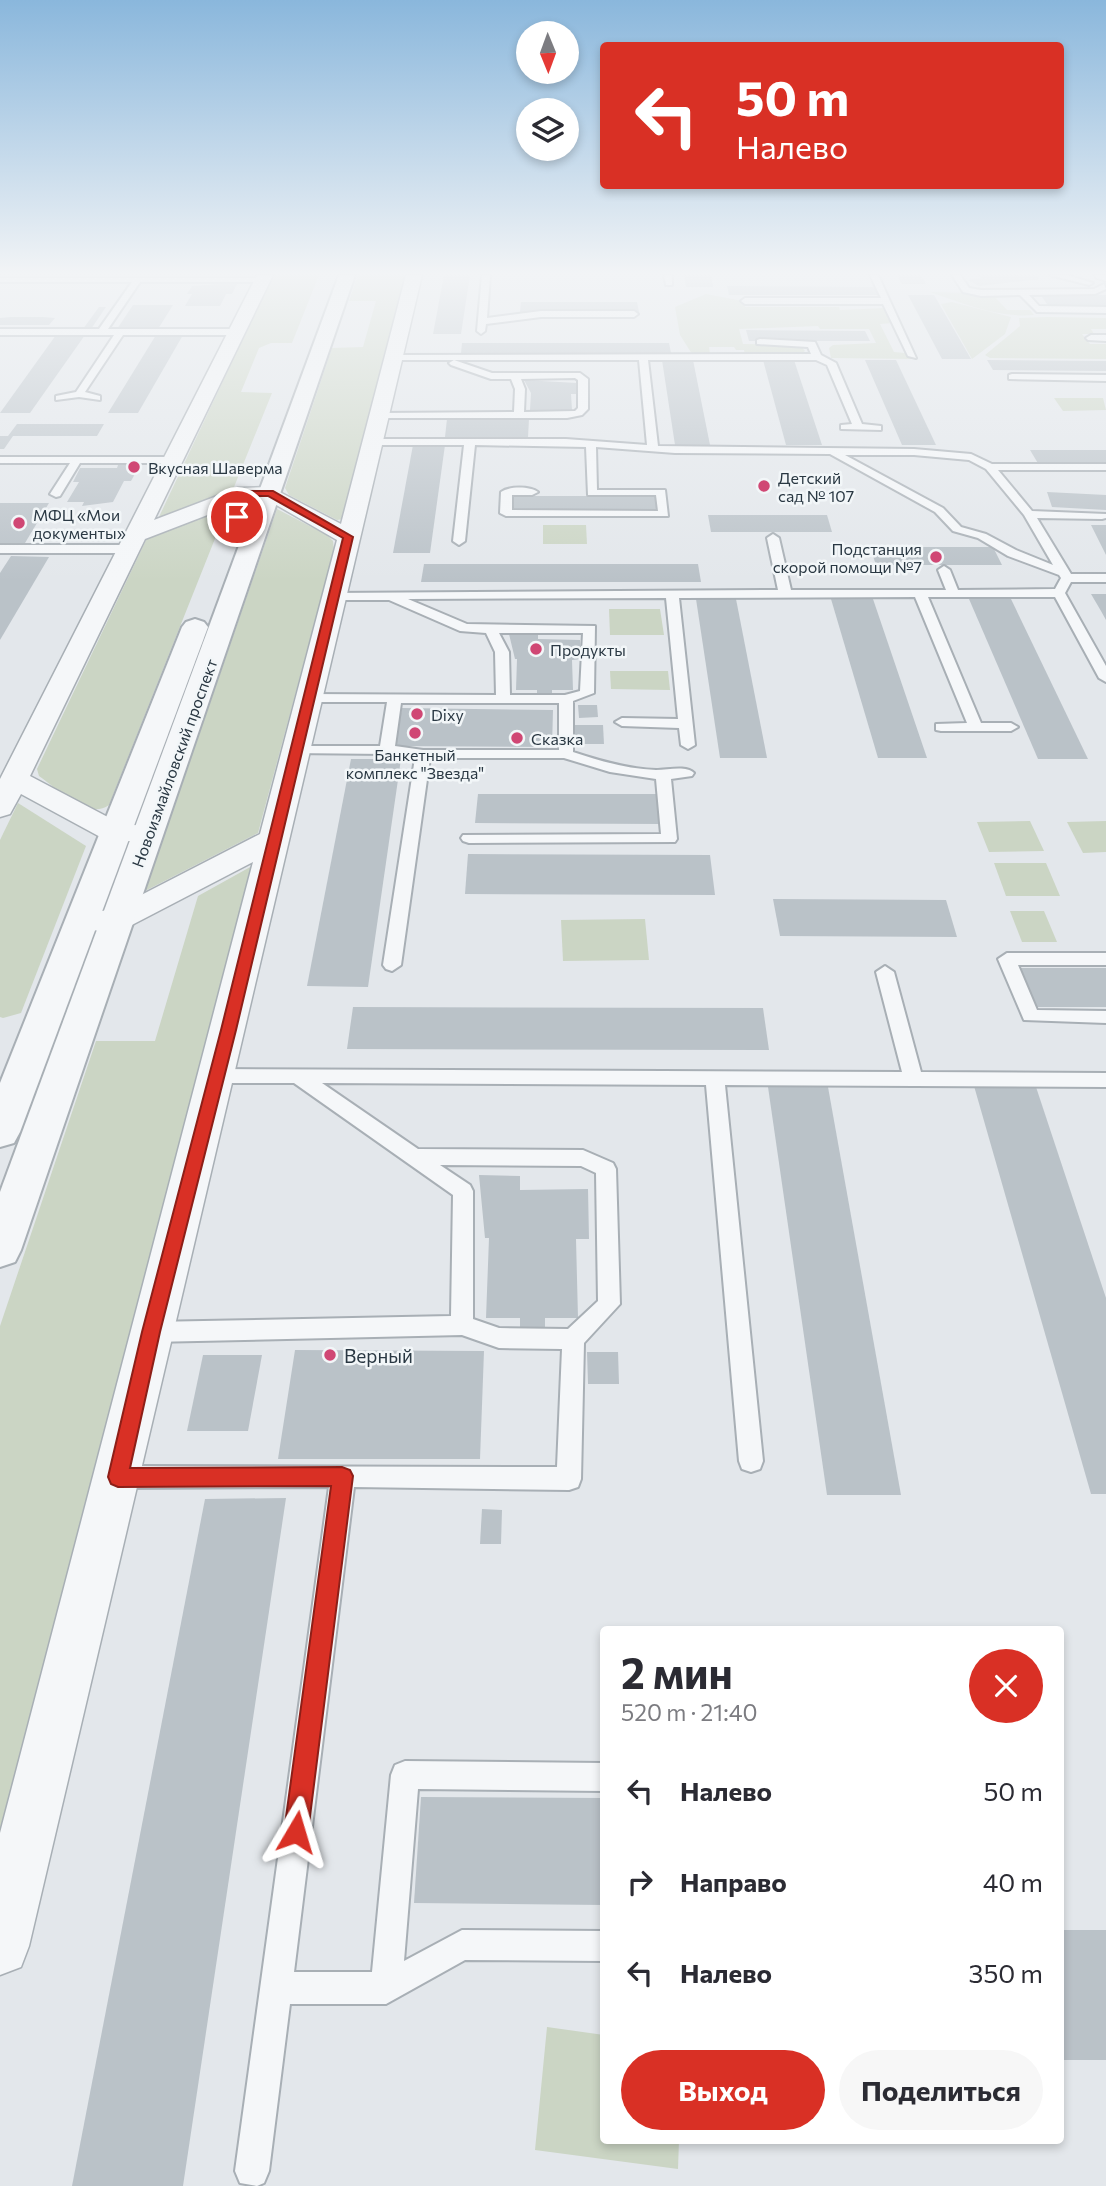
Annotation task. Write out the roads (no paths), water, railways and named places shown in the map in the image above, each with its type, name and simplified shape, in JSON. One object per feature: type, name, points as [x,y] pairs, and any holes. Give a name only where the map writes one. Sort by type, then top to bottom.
[{"type":"street","points":[[148,833],[115,833],[6,792],[214,377]]},
{"type":"street","name":"Новоизмайловский проспект","points":[[0,1250],[148,833],[296,377]]},
{"type":"street","name":"Новоизмайловский проспект","points":[[0,1132],[115,833],[305,377]]},
{"type":"street","points":[[0,1946],[389,377]]},
{"type":"street","points":[[133,542],[258,493],[348,537]]},
{"type":"street","points":[[82,920],[117,920],[274,839]]},
{"type":"lane","points":[[79,394],[90,377]]},
{"type":"lane","points":[[515,377],[520,389],[519,414]]},
{"type":"lane","points":[[376,429],[470,442],[567,429],[583,409],[583,379],[580,377]]},
{"type":"lane","points":[[645,377],[653,449]]},
{"type":"lane","points":[[837,377],[858,427]]},
{"type":"lane","points":[[1014,377],[1106,378]]},
{"type":"lane","points":[[59,398],[79,394],[97,398]]},
{"type":"lane","points":[[376,429],[519,414],[567,429],[591,444],[653,449],[942,453],[971,457],[989,467],[1029,514],[1066,575]]},
{"type":"lane","points":[[634,422],[650,422]]},
{"type":"lane","points":[[844,427],[877,428]]},
{"type":"lane","points":[[459,541],[470,442]]},
{"type":"lane","points":[[532,492],[507,492],[506,513],[664,514],[661,492],[592,493],[591,444]]},
{"type":"lane","points":[[35,460],[43,449]]},
{"type":"lane","points":[[833,452],[939,510],[957,529],[982,536],[1012,553],[1066,575],[1106,578]]},
{"type":"lane","points":[[0,476],[6,460],[173,460]]},
{"type":"lane","points":[[56,495],[77,460]]},
{"type":"lane","points":[[989,467],[1106,467]]},
{"type":"lane","points":[[1029,514],[1102,516]]},
{"type":"lane","points":[[774,538],[785,593]]},
{"type":"lane","points":[[0,549],[133,542]]},
{"type":"lane","points":[[944,570],[954,594]]},
{"type":"lane","points":[[1059,593],[1066,575]]},
{"type":"lane","points":[[334,596],[1059,593]]},
{"type":"lane","points":[[1059,593],[1106,678]]},
{"type":"lane","points":[[309,698],[566,699],[587,693],[590,629],[465,628],[386,594]]},
{"type":"lane","points":[[672,594],[688,745]]},
{"type":"lane","points":[[920,594],[976,727]]},
{"type":"lane","points":[[491,629],[502,652],[503,699]]},
{"type":"lane","points":[[387,750],[395,698]]},
{"type":"lane","points":[[566,699],[566,754]]},
{"type":"lane","points":[[622,722],[686,724]]},
{"type":"lane","points":[[941,727],[1011,727]]},
{"type":"lane","points":[[295,750],[387,750],[423,754],[566,754],[592,763],[663,776],[687,773]]},
{"type":"lane","points":[[392,965],[423,754]]},
{"type":"lane","points":[[469,838],[669,839],[663,776]]},
{"type":"lane","points":[[1106,959],[1007,959],[1030,1016],[1106,1017]]},
{"type":"lane","points":[[885,972],[913,1078]]},
{"type":"lane","points":[[214,1076],[1106,1081]]},
{"type":"lane","points":[[715,1077],[751,1461]]},
{"type":"lane","points":[[300,1078],[463,1191],[462,1325]]},
{"type":"lane","points":[[151,1332],[462,1325],[499,1338],[573,1339],[609,1304],[606,1168],[583,1158],[412,1157]]},
{"type":"lane","points":[[118,1477],[569,1479],[573,1339]]},
{"type":"lane","points":[[252,2171],[342,1476]]},
{"type":"lane","points":[[386,1988],[405,1775],[600,1777]]},
{"type":"lane","points":[[276,1988],[386,1988],[462,1945],[600,1946]]},
{"type":"place","name":"Вкусная Шаверма","points":[[134,467]]},
{"type":"place","name":"Детский сад № 107","points":[[764,486]]},
{"type":"place","name":"МФЦ «Мои документы»","points":[[19,523]]},
{"type":"place","name":"Подстанция скорой помощи №7","points":[[936,557]]},
{"type":"place","name":"Продукты","points":[[536,649]]},
{"type":"place","name":"Dixy","points":[[417,714]]},
{"type":"place","name":"Банкетный комплекс \"Звезда\"","points":[[415,733]]},
{"type":"place","name":"Сказка","points":[[517,738]]},
{"type":"place","name":"Верный","points":[[330,1355]]}]
